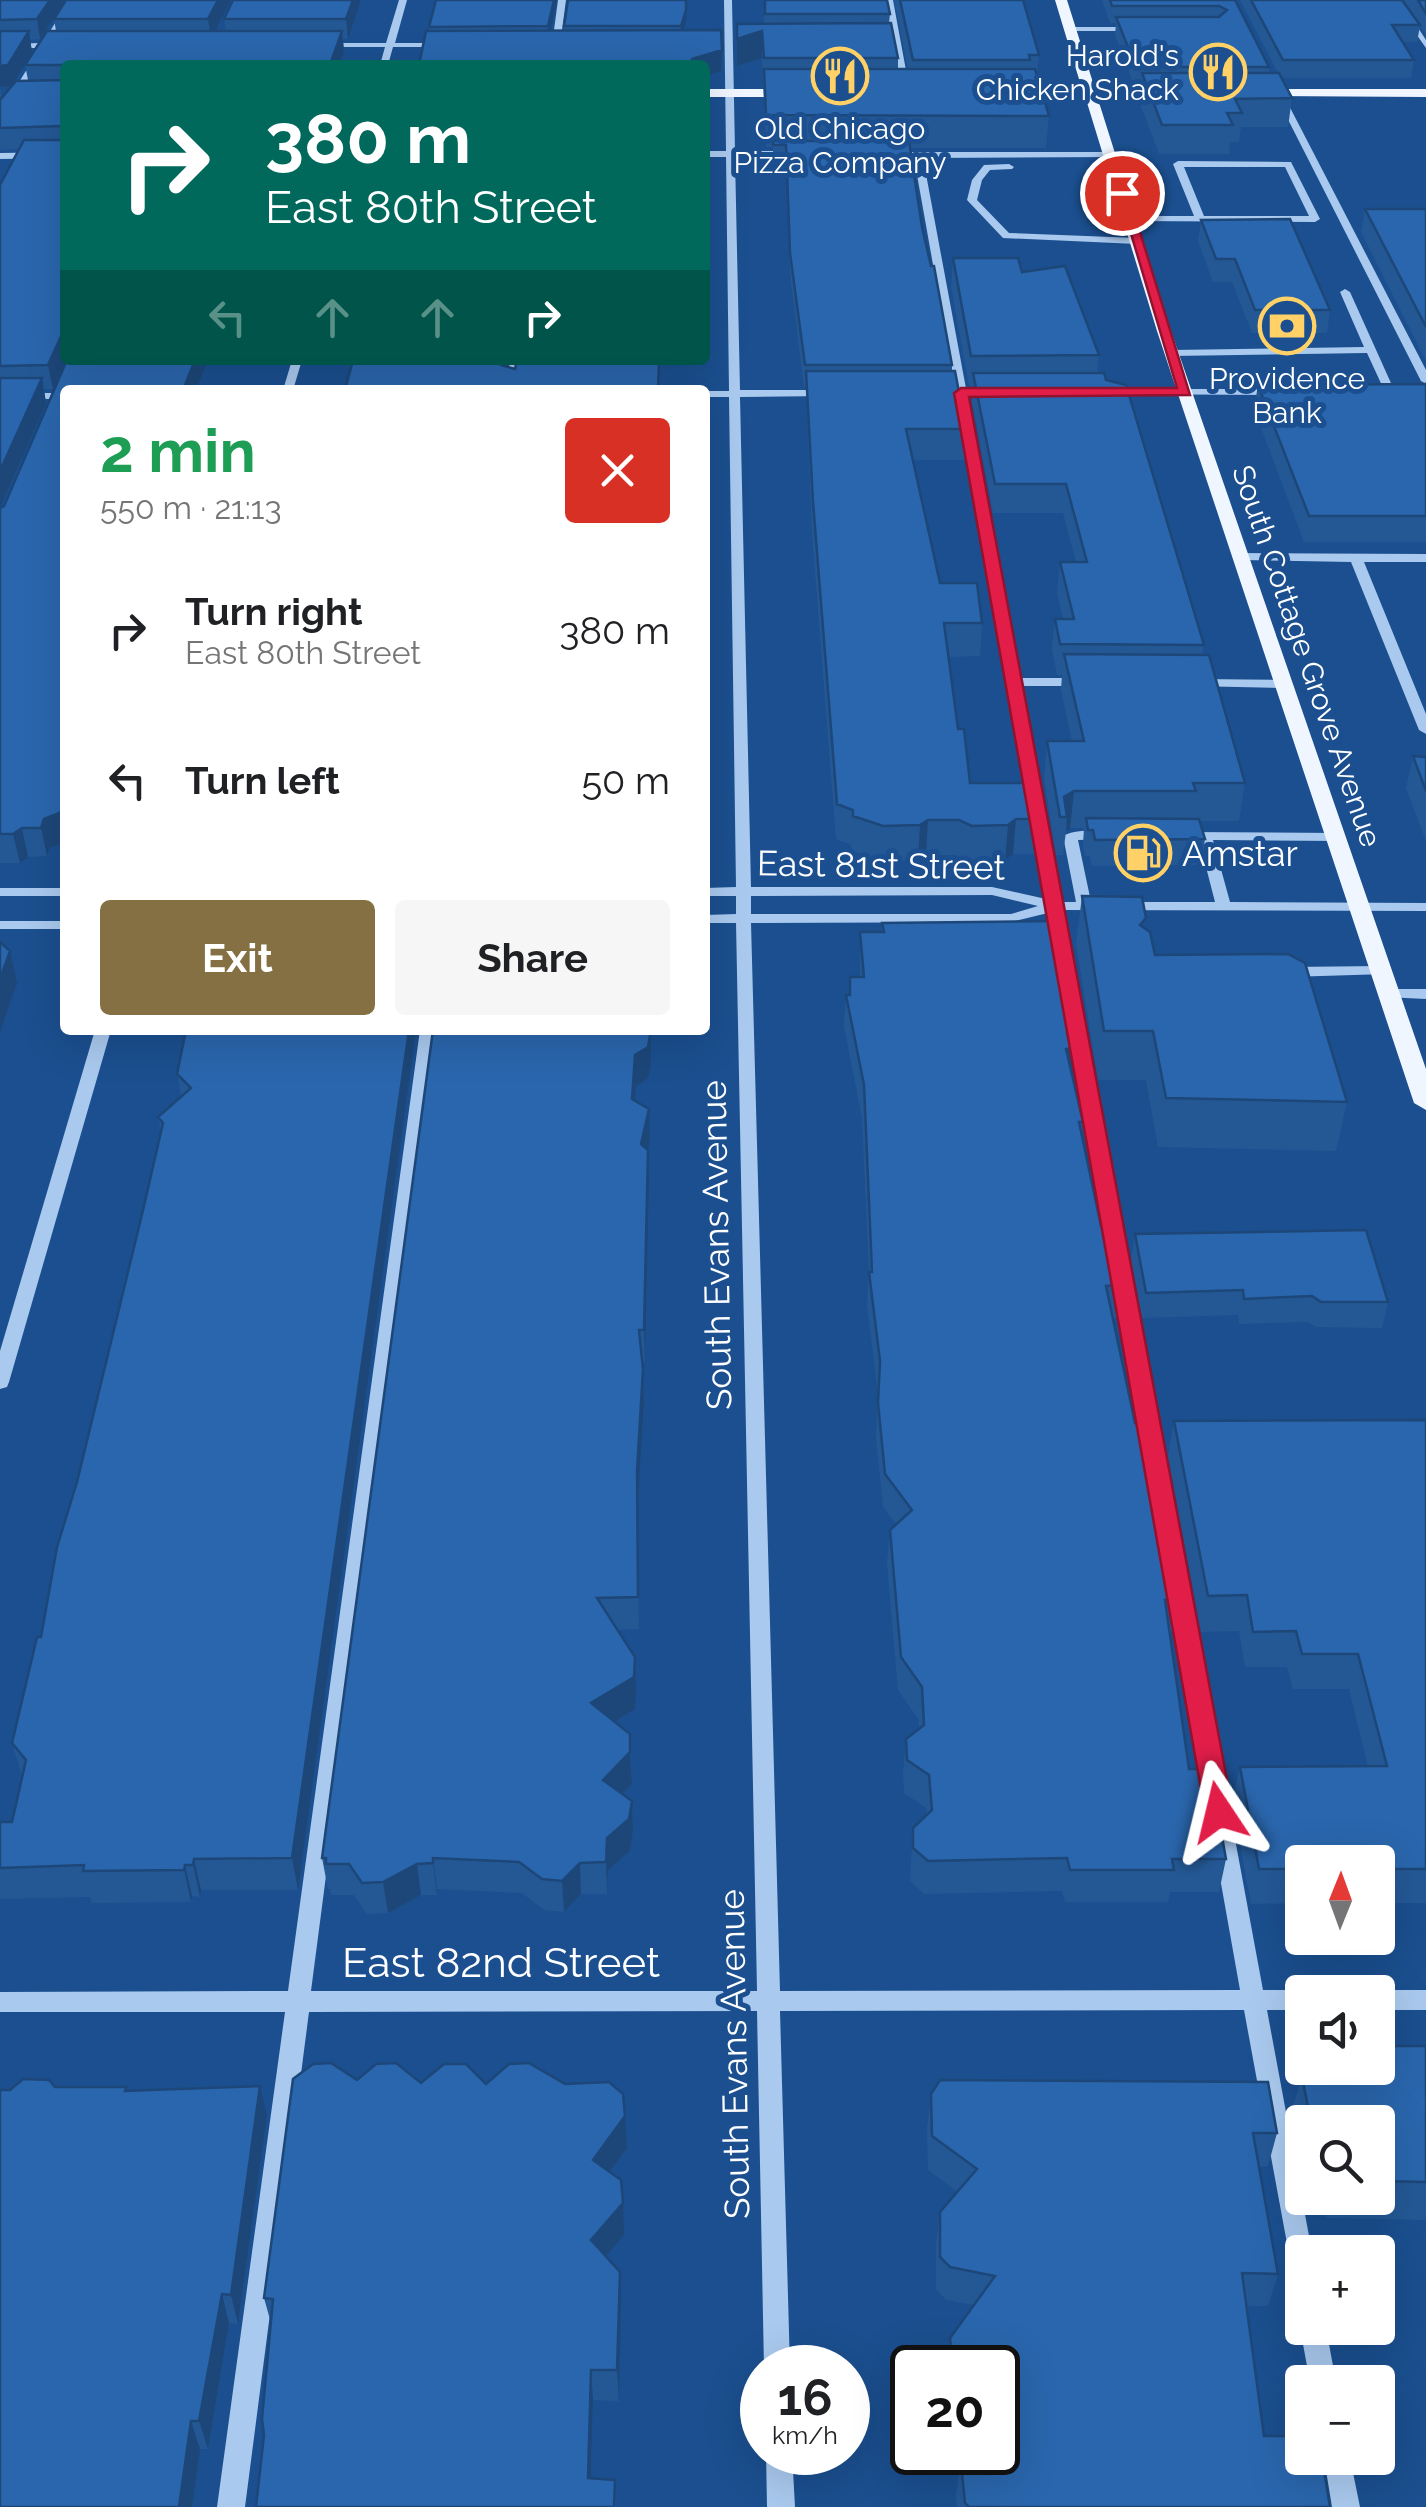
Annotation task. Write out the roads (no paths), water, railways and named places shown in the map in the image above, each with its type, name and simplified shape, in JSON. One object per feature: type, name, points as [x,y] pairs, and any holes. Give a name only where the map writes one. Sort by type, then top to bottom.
[{"type":"main road","name":"South Cottage Grove Avenue","points":[[1060,0],[1172,353],[1426,1103]]},
{"type":"main road","points":[[710,93],[814,92]]},
{"type":"main road","points":[[888,92],[923,92]]},
{"type":"main road","points":[[989,92],[1192,93]]},
{"type":"main road","points":[[1243,93],[1426,93]]},
{"type":"main road","points":[[0,94],[31,94]]},
{"type":"street","points":[[0,120],[72,0]]},
{"type":"street","points":[[386,60],[403,0]]},
{"type":"street","points":[[556,45],[562,0]]},
{"type":"street","name":"South Evans Avenue","points":[[728,0],[743,892],[776,2345]]},
{"type":"street","points":[[889,0],[906,92]]},
{"type":"street","points":[[1396,0],[1426,46]]},
{"type":"street","points":[[1071,30],[1146,30]]},
{"type":"street","points":[[712,44],[742,44]]},
{"type":"street","points":[[880,44],[898,44]]},
{"type":"street","points":[[316,45],[468,45]]},
{"type":"street","points":[[538,45],[576,45]]},
{"type":"street","points":[[0,46],[74,46]]},
{"type":"street","points":[[1272,79],[1426,380]]},
{"type":"street","points":[[710,154],[801,154]]},
{"type":"street","points":[[898,154],[1112,161]]},
{"type":"street","points":[[918,154],[952,393],[1014,682],[1158,1436],[1296,2235]]},
{"type":"street","points":[[0,156],[60,155]]},
{"type":"street","points":[[1112,161],[987,166],[977,180],[972,200],[1006,236],[1137,242]]},
{"type":"street","points":[[1130,219],[1200,219],[1315,218],[1288,164],[1178,164],[1200,219]]},
{"type":"street","points":[[1344,292],[1390,392]]},
{"type":"street","points":[[1172,353],[1370,350]]},
{"type":"street","points":[[0,396],[60,392]]},
{"type":"street","points":[[1100,392],[1300,392]]},
{"type":"street","points":[[1372,392],[1408,392]]},
{"type":"street","points":[[710,394],[849,393]]},
{"type":"street","points":[[952,393],[981,393]]},
{"type":"street","points":[[53,409],[60,396]]},
{"type":"street","points":[[1242,556],[1426,558]]},
{"type":"street","points":[[1356,558],[1426,730]]},
{"type":"street","points":[[1014,682],[1110,682]]},
{"type":"street","points":[[1187,683],[1285,684]]},
{"type":"street","points":[[1085,907],[1070,836],[1128,836]]},
{"type":"street","points":[[1167,836],[1337,837]]},
{"type":"street","points":[[1206,836],[1224,906]]},
{"type":"street","name":"East 81st Street","points":[[710,892],[992,891],[1055,906],[1085,907],[1426,907]]},
{"type":"street","points":[[0,892],[60,892]]},
{"type":"street","name":"East 81st Street","points":[[710,919],[1011,918],[1055,906]]},
{"type":"street","points":[[0,925],[60,925]]},
{"type":"street","points":[[1274,972],[1382,971]]},
{"type":"street","points":[[1390,994],[1426,994]]},
{"type":"street","points":[[0,1382],[102,1035]]},
{"type":"street","points":[[231,2507],[427,1035]]},
{"type":"street","name":"East 82nd Street","points":[[0,2002],[1285,2000]]},
{"type":"street","points":[[1395,2000],[1426,2000]]},
{"type":"street","points":[[779,2475],[780,2507]]},
{"type":"street","points":[[1340,2475],[1346,2507]]},
{"type":"place","name":"Harold's Chicken Shack","points":[[1218,72]]},
{"type":"place","name":"Old Chicago Pizza Company","points":[[840,76]]},
{"type":"place","name":"Providence Bank","points":[[1287,326]]},
{"type":"place","name":"Amstar","points":[[1143,853]]}]
